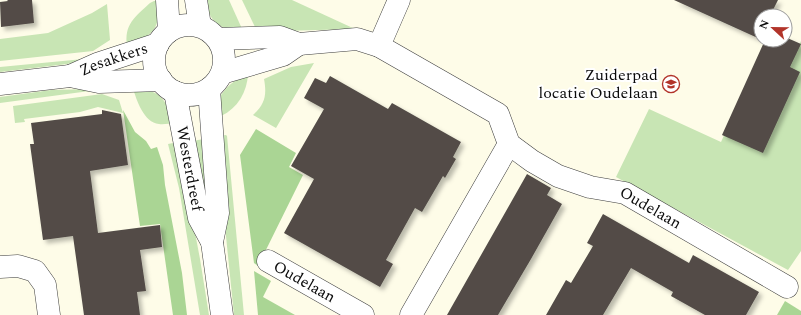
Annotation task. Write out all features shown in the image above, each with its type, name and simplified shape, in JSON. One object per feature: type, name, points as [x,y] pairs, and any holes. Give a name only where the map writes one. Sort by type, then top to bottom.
[{"type":"street","points":[[167,0],[163,37],[154,56],[155,69],[168,86],[186,95],[197,94],[215,81],[283,55],[300,44]]},
{"type":"street","points":[[196,0],[200,26]]},
{"type":"street","points":[[379,46],[399,0]]},
{"type":"street","points":[[163,37],[178,26],[188,24],[200,26],[210,31],[218,39],[224,56],[224,62],[215,81]]},
{"type":"street","name":"Zesakkers","points":[[0,84],[70,76],[163,37]]},
{"type":"street","points":[[218,39],[280,37],[300,44],[357,39],[379,46],[498,114],[509,144],[411,315]]},
{"type":"street","name":"Zesakkers","points":[[70,76],[98,82],[168,86]]},
{"type":"street","name":"Westerdreef","points":[[215,81],[218,213],[212,242],[222,315]]},
{"type":"street","name":"Westerdreef","points":[[168,86],[199,218],[212,242]]},
{"type":"street","name":"Oudelaan","points":[[509,144],[532,162],[558,176],[590,187],[625,193],[787,287]]},
{"type":"street","name":"Oudelaan","points":[[268,261],[363,315]]},
{"type":"street","points":[[0,268],[18,266],[35,271],[45,285],[49,315]]},
{"type":"green space","points":[[202,0],[229,0],[243,31],[227,29],[217,23],[209,14]]},
{"type":"green space","points":[[242,0],[292,0],[355,29],[281,31],[255,27]]},
{"type":"green space","points":[[154,1],[160,1],[158,19],[153,31],[143,39],[127,46],[127,32],[129,26],[135,17]]},
{"type":"green space","points":[[107,4],[110,40],[93,51],[0,61],[0,39],[48,33],[92,13]]},
{"type":"green space","points":[[801,41],[801,251],[788,270],[616,177],[649,109],[721,142],[764,48],[771,48],[793,59]]},
{"type":"green space","points":[[94,58],[67,64],[0,72],[0,67]]},
{"type":"green space","points":[[314,63],[276,128],[253,115],[263,103],[265,95],[264,79],[291,67]]},
{"type":"green space","points":[[248,74],[244,93],[237,104],[221,116],[218,100],[221,95],[231,84]]},
{"type":"green space","points":[[133,88],[150,91],[161,97],[174,123],[159,124],[149,120],[136,98]]},
{"type":"green space","points":[[51,90],[97,90],[0,103],[0,97]]},
{"type":"green space","points":[[102,94],[119,100],[123,113],[98,107],[80,112],[24,119],[25,122],[15,123],[13,106]]},
{"type":"green space","points":[[123,110],[135,132],[146,141],[151,149],[157,147],[163,165],[165,185],[182,273],[187,315],[173,315],[160,224],[140,226]]},
{"type":"green space","points":[[256,129],[296,153],[289,167],[303,175],[258,266],[254,263],[240,155]]},
{"type":"green space","points":[[226,135],[244,315],[234,315],[222,197],[218,136]]},
{"type":"green space","points":[[204,139],[210,215],[192,141]]},
{"type":"green space","points":[[178,142],[209,315],[200,315],[179,188],[168,144]]},
{"type":"green space","points":[[254,271],[271,281],[263,297],[295,315],[258,315]]},
{"type":"green space","points":[[785,301],[801,311],[801,315],[777,315]]},
{"type":"building","points":[[7,0],[32,0],[34,23],[1,27],[0,2],[8,1]]},
{"type":"building","points":[[674,0],[778,0],[774,8],[753,8],[753,36]]},
{"type":"building","points":[[793,40],[801,44],[790,67],[800,72],[763,153],[722,135],[761,48],[793,48]]},
{"type":"building","points":[[330,76],[388,109],[392,103],[461,142],[453,157],[456,159],[445,178],[443,176],[422,212],[415,208],[386,260],[393,264],[380,287],[284,233],[314,179],[291,166],[324,109],[304,98],[315,78],[326,83]]},
{"type":"building","points":[[102,110],[121,114],[128,165],[90,171],[98,233],[160,225],[162,247],[140,250],[146,291],[137,292],[140,315],[84,315],[73,236],[43,240],[30,144],[34,144],[31,123],[102,114]]},
{"type":"building","points":[[527,174],[551,188],[547,195],[562,204],[531,259],[498,315],[447,315]]},
{"type":"building","points":[[603,214],[689,263],[693,255],[759,292],[746,315],[705,315],[671,296],[673,292],[631,268],[603,315],[546,315],[566,280],[571,283],[593,246],[587,243]]},
{"type":"place","name":"Zuiderpad locatie Oudelaan","points":[[671,84]]}]
